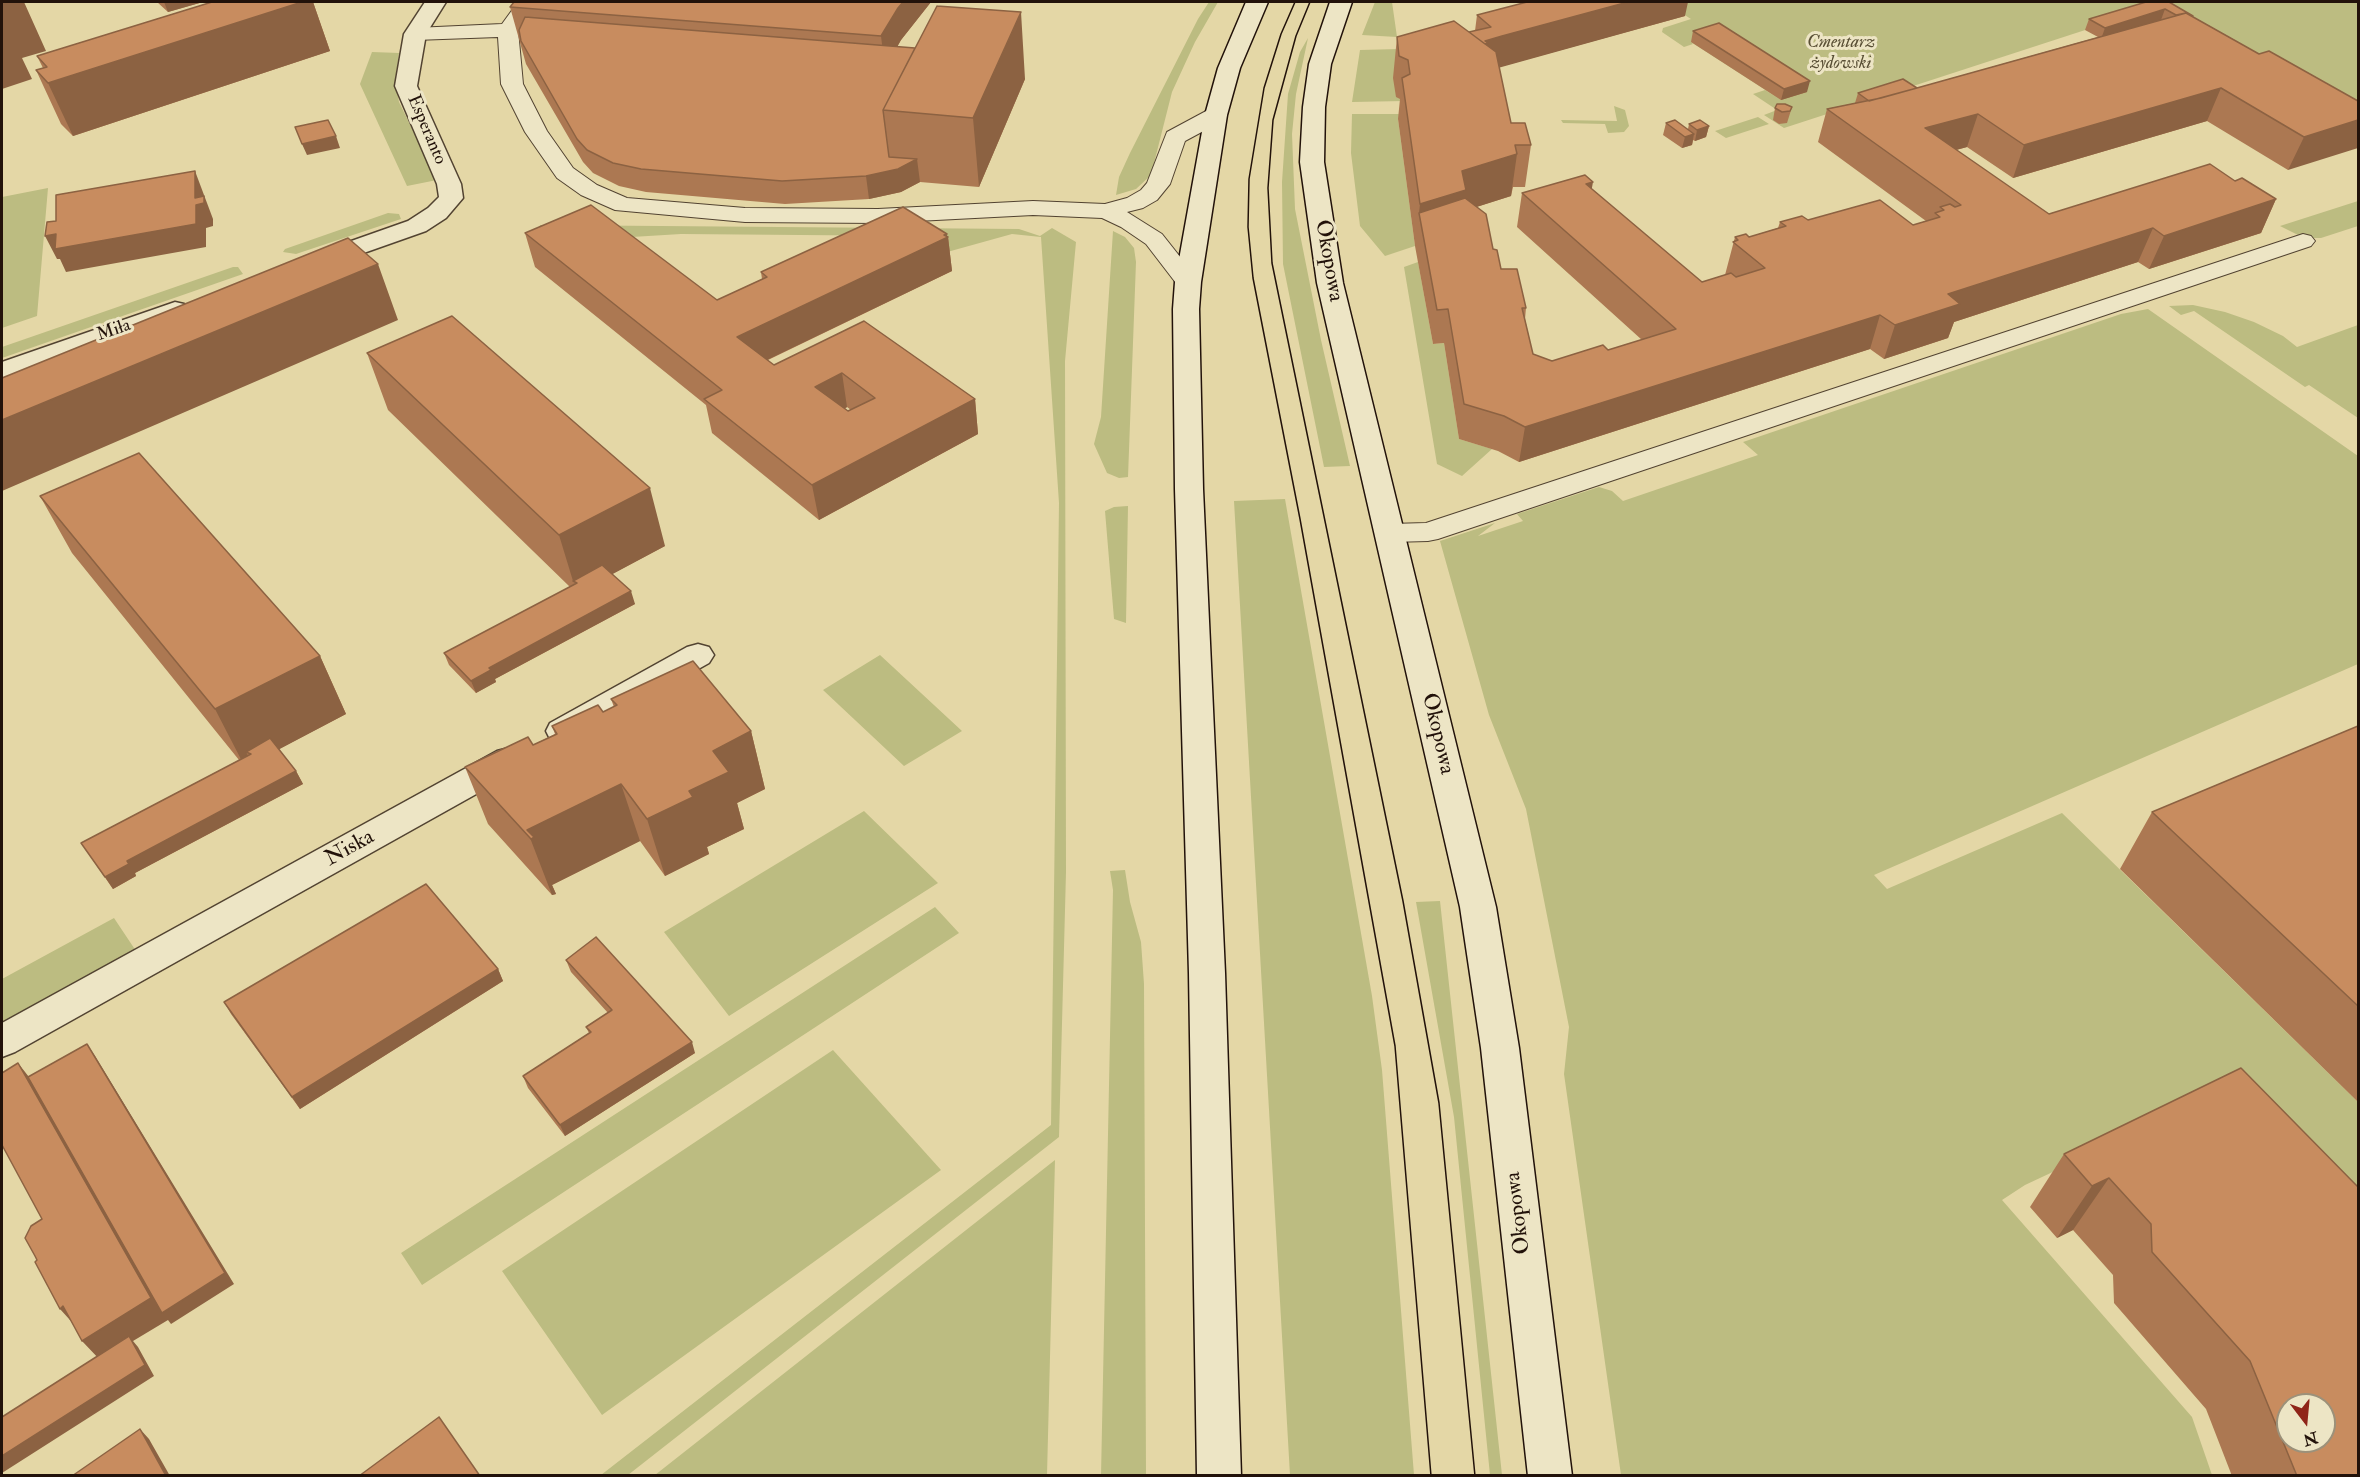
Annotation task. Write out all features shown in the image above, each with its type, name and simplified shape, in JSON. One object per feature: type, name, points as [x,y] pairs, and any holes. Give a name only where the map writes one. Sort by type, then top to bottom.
[{"type":"main road","name":"Esperanto","points":[[292,270],[417,226],[437,213],[451,198],[451,192],[406,86],[415,34],[435,2]]},
{"type":"main road","points":[[1219,1476],[1207,973],[1189,489],[1188,282],[1216,115],[1229,68],[1257,2]]},
{"type":"main road","name":"Okopowa","points":[[1341,2],[1320,64],[1314,107],[1312,162],[1330,283],[1478,906],[1500,1048],[1550,1476]]},
{"type":"main road","name":"Miła","points":[[2,370],[195,303]]},
{"type":"main road","name":"Niska","points":[[2,1041],[698,655]]},
{"type":"lane","points":[[528,2],[508,30],[512,84],[536,132],[566,173],[589,190],[623,205],[745,215],[878,216],[1033,208],[1106,211],[1135,203],[1149,195],[1158,183],[1175,137],[1216,115]]},
{"type":"lane","points":[[415,34],[508,30]]},
{"type":"lane","points":[[895,196],[923,214]]},
{"type":"lane","points":[[1106,211],[1129,222],[1154,239],[1188,282]]},
{"type":"lane","points":[[1391,533],[1428,532],[2303,241]]},
{"type":"green space","points":[[1209,2],[1218,2],[1195,42],[1172,92],[1151,175],[1136,189],[1116,195],[1119,177],[1130,153],[1198,19]]},
{"type":"green space","points":[[1375,2],[1392,2],[1397,37],[1362,35]]},
{"type":"green space","name":"Cmentarz żydowski","points":[[1664,2],[2358,2],[2358,142],[2159,6],[1784,128],[1764,115],[1777,110],[1753,94],[1765,90],[1781,100],[1691,42],[1693,44],[1684,47],[1662,32],[1663,28],[1691,19]]},
{"type":"green space","points":[[1308,38],[1296,94],[1292,134],[1295,209],[1321,340],[1350,466],[1324,467],[1283,264],[1282,182],[1288,94],[1300,52]]},
{"type":"green space","points":[[1399,49],[1404,101],[1352,102],[1360,50]]},
{"type":"green space","points":[[372,52],[399,53],[395,80],[399,102],[437,180],[407,186],[360,84]]},
{"type":"green space","points":[[1614,106],[1625,110],[1629,126],[1624,132],[1608,133],[1605,124],[1563,123],[1561,120],[1617,121]]},
{"type":"green space","points":[[1352,114],[1406,114],[1398,119],[1415,246],[1385,256],[1360,226],[1351,153]]},
{"type":"green space","points":[[1758,117],[1769,124],[1726,138],[1715,131]]},
{"type":"green space","points":[[48,188],[37,316],[2,328],[2,197]]},
{"type":"green space","points":[[2358,201],[2358,226],[2321,238],[2304,238],[2280,226]]},
{"type":"green space","points":[[388,213],[399,214],[401,219],[296,254],[283,252],[285,249]]},
{"type":"green space","points":[[540,225],[1019,229],[1040,236],[1052,228],[1076,242],[1065,361],[1066,872],[1059,1137],[628,1475],[601,1475],[1051,1125],[1059,503],[1041,237],[1012,234],[940,254],[921,236],[681,234],[599,239],[540,265],[532,257]]},
{"type":"green space","points":[[1113,231],[1125,237],[1134,248],[1136,262],[1128,477],[1119,478],[1107,473],[1094,444],[1101,417]]},
{"type":"green space","points":[[1418,262],[1433,344],[1444,343],[1459,439],[1492,449],[1462,476],[1437,464],[1404,267]]},
{"type":"green space","points":[[238,267],[243,274],[2,358],[2,347]]},
{"type":"green space","points":[[2193,305],[2225,312],[2254,322],[2283,336],[2297,347],[2358,325],[2358,418],[2309,385],[2305,387],[2194,311],[2181,315],[2169,306]]},
{"type":"green space","points":[[2148,309],[2358,456],[2358,664],[1874,875],[1887,889],[2062,813],[2358,1102],[2358,1194],[2183,1111],[2025,1185],[2002,1200],[2192,1417],[2212,1475],[1621,1475],[1564,1074],[1569,1027],[1526,809],[1489,715],[1440,541],[1495,523],[1478,536],[1523,521],[1517,514],[1599,487],[1612,491],[1623,501],[1758,455],[1743,442],[2121,314]]},
{"type":"green space","points":[[1285,499],[1372,996],[1382,1070],[1414,1475],[1290,1475],[1234,501]]},
{"type":"green space","points":[[1128,506],[1126,623],[1114,619],[1105,511],[1114,507]]},
{"type":"green space","points":[[880,655],[962,731],[904,766],[823,690]]},
{"type":"green space","points":[[864,811],[938,883],[729,1016],[664,932]]},
{"type":"green space","points":[[1125,870],[1130,902],[1141,942],[1144,984],[1146,1475],[1101,1476],[1113,890],[1110,871]]},
{"type":"green space","points":[[1440,901],[1502,1475],[1490,1475],[1454,1117],[1416,902]]},
{"type":"green space","points":[[935,907],[959,933],[422,1285],[401,1253]]},
{"type":"green space","points":[[114,918],[136,951],[2,1024],[2,979]]},
{"type":"green space","points":[[833,1050],[941,1170],[602,1415],[502,1271]]},
{"type":"green space","points":[[1055,1160],[1047,1475],[655,1475]]},
{"type":"building","points":[[212,2],[302,2],[48,83],[36,70],[47,67],[37,56]]},
{"type":"building","points":[[514,2],[903,2],[881,36],[510,7]]},
{"type":"building","points":[[1527,2],[1628,2],[1502,36],[1485,41],[1488,43],[1485,44],[1469,32],[1491,27],[1477,15]]},
{"type":"building","points":[[2146,2],[2169,2],[2193,16],[2186,13],[2176,15],[2165,9],[2105,28],[2089,19]]},
{"type":"building","points":[[937,6],[1021,12],[973,118],[883,110]]},
{"type":"building","points":[[2186,13],[2259,54],[2269,51],[2358,101],[2358,120],[2304,137],[2221,88],[2024,145],[1978,114],[1925,128],[2049,214],[2210,164],[2235,181],[2242,178],[2276,199],[2164,236],[2153,228],[1948,294],[1960,304],[1895,325],[1880,315],[1525,427],[1504,416],[1464,404],[1448,309],[1437,310],[1419,213],[1465,198],[1486,214],[1493,249],[1497,250],[1501,269],[1517,269],[1526,308],[1522,308],[1533,354],[1552,361],[1603,345],[1608,350],[1676,329],[1522,193],[1585,175],[1593,182],[1586,184],[1702,282],[1731,273],[1736,277],[1765,268],[1733,242],[1738,240],[1735,237],[1746,234],[1749,237],[1786,226],[1780,222],[1802,216],[1808,220],[1880,200],[1913,225],[1940,217],[1935,213],[1944,210],[1940,207],[1950,204],[1955,207],[1961,205],[1827,109],[1881,98]]},
{"type":"building","points":[[525,17],[915,48],[883,110],[889,157],[917,159],[898,169],[866,176],[782,181],[641,169],[613,163],[587,150],[577,139],[521,41],[519,30]]},
{"type":"building","points":[[1454,21],[1496,52],[1511,123],[1525,123],[1531,145],[1515,145],[1517,154],[1462,171],[1466,190],[1420,204],[1402,78],[1410,74],[1408,60],[1399,56],[1397,37]]},
{"type":"building","points":[[1719,23],[1810,81],[1784,89],[1693,31]]},
{"type":"building","points":[[1903,79],[1917,88],[1869,101],[1858,93]]},
{"type":"building","points":[[1777,104],[1792,107],[1790,111],[1782,112],[1775,108]]},
{"type":"building","points":[[328,120],[336,136],[302,144],[295,127]]},
{"type":"building","points":[[1675,120],[1694,134],[1685,137],[1666,123]]},
{"type":"building","points":[[1700,120],[1709,126],[1697,130],[1689,124]]},
{"type":"building","points":[[195,171],[195,198],[204,196],[204,203],[196,205],[196,224],[55,249],[56,234],[45,236],[47,222],[56,221],[56,195]]},
{"type":"building","points":[[591,205],[717,300],[767,277],[761,272],[903,207],[947,234],[944,235],[948,237],[737,337],[774,365],[864,321],[975,399],[812,485],[704,399],[722,390],[525,233]],"holes":[[[842,373],[875,398],[848,411],[815,387]]]},
{"type":"building","points":[[348,238],[378,264],[2,420],[2,378]]},
{"type":"building","points":[[452,316],[650,488],[559,535],[367,353]]},
{"type":"building","points":[[139,453],[320,656],[215,709],[40,496]]},
{"type":"building","points":[[602,565],[631,591],[489,668],[491,670],[471,681],[444,653],[577,583],[573,581]]},
{"type":"building","points":[[693,661],[751,731],[713,751],[729,772],[689,791],[693,797],[647,819],[621,784],[527,830],[534,837],[531,839],[465,767],[528,737],[533,745],[557,734],[552,726],[598,705],[603,712],[617,705],[611,699]]},
{"type":"building","points":[[2358,726],[2358,1006],[2152,812]]},
{"type":"building","points":[[270,738],[296,771],[127,861],[129,864],[105,877],[81,843],[251,754],[246,752]]},
{"type":"building","points":[[426,884],[498,969],[292,1097],[224,1002]]},
{"type":"building","points":[[596,937],[692,1042],[560,1125],[523,1076],[591,1032],[586,1027],[612,1010],[566,960]]},
{"type":"building","points":[[87,1044],[225,1273],[162,1313],[28,1077]]},
{"type":"building","points":[[18,1063],[151,1298],[82,1341],[63,1306],[60,1309],[25,1238],[31,1226],[42,1219],[2,1145],[2,1073]]},
{"type":"building","points":[[2241,1068],[2358,1187],[2358,1476],[2297,1476],[2288,1453],[2336,1453],[2336,1393],[2276,1393],[2276,1425],[2250,1361],[2152,1252],[2151,1224],[2109,1178],[2092,1186],[2064,1154]]},
{"type":"building","points":[[129,1336],[145,1365],[2,1456],[2,1417]]},
{"type":"building","points":[[439,1417],[480,1476],[359,1476]]},
{"type":"building","points":[[140,1429],[166,1476],[72,1476]]},
{"type":"tram line","points":[[1295,2],[1281,34],[1264,88],[1249,179],[1248,227],[1253,278],[1300,519],[1395,1046],[1431,1476]]},
{"type":"tram line","points":[[1310,2],[1296,36],[1273,120],[1268,188],[1272,263],[1403,901],[1439,1103],[1475,1476]]}]
